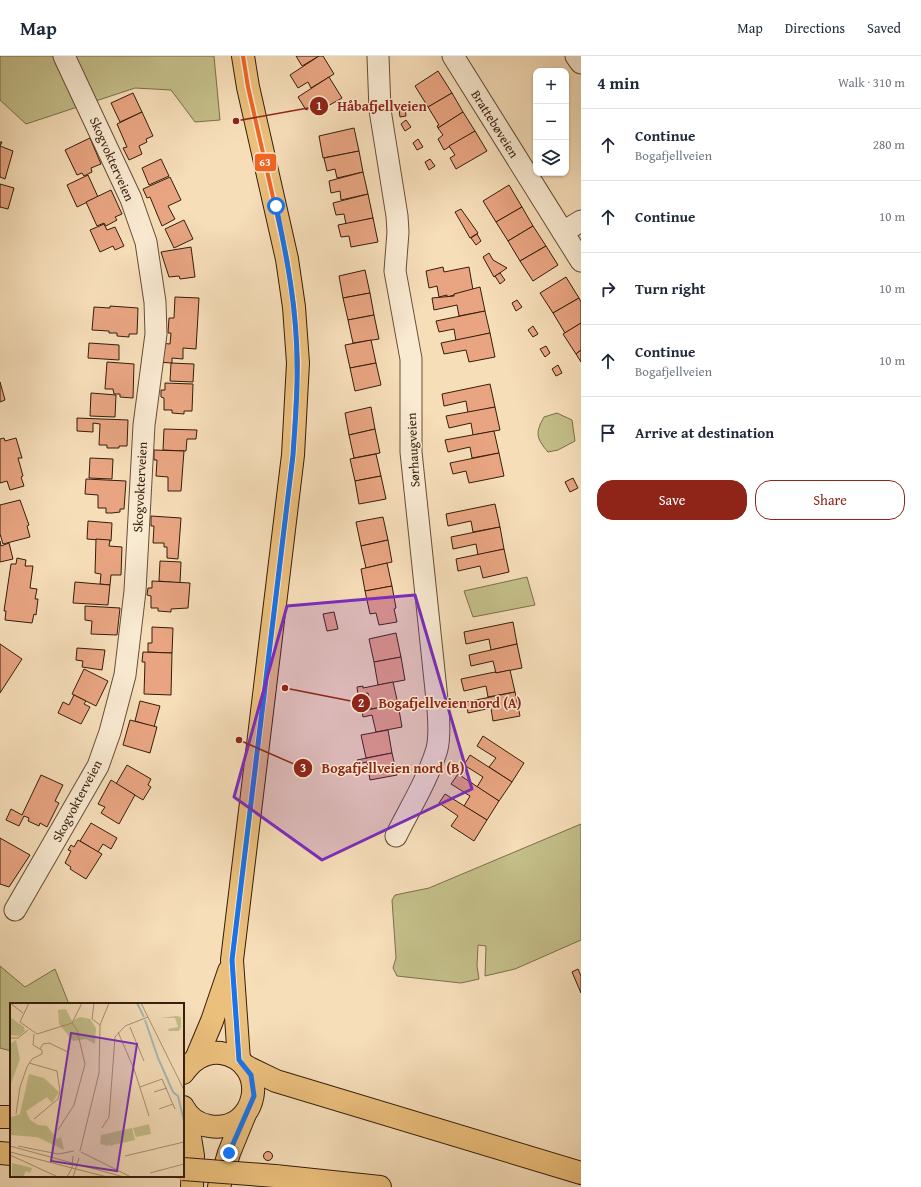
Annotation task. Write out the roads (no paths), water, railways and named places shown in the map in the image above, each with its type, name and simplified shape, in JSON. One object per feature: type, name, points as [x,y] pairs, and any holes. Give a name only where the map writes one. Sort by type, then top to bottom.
[{"type":"main road","points":[[189,1066],[212,1021],[232,960],[293,455],[298,363],[294,307],[287,259],[248,87],[243,56]]},
{"type":"main road","points":[[184,1109],[194,1120],[204,1125],[215,1127],[226,1126],[236,1122],[251,1106],[254,1096],[251,1075],[242,1063],[232,960]]},
{"type":"main road","points":[[189,1066],[205,1054],[228,1054],[276,1081],[581,1173]]},
{"type":"main road","points":[[184,1109],[193,1156],[192,1187]]},
{"type":"main road","points":[[219,1187],[229,1153],[245,1114]]},
{"type":"main road","points":[[0,1153],[10,1154]]},
{"type":"main road","points":[[184,1169],[275,1176],[380,1187]]},
{"type":"street","name":"Skogvokterveien","points":[[15,910],[98,766],[110,732],[125,675],[135,591],[144,425],[156,334],[155,302],[146,242],[131,199],[64,56]]},
{"type":"street","name":"Sørhaugveien","points":[[378,56],[380,110],[398,232],[395,272],[411,360],[411,452],[438,709],[439,733],[437,748],[431,765],[396,836]]},
{"type":"street","name":"Brattebøveien","points":[[453,56],[581,261]]},
{"type":"street","points":[[576,56],[581,63]]},
{"type":"street","points":[[563,232],[581,221]]},
{"type":"place","name":"Håbafjellveien","points":[[236,121]]},
{"type":"place","name":"Bogafjellveien nord (A)","points":[[285,688]]},
{"type":"place","name":"Bogafjellveien nord (B)","points":[[239,740]]}]
